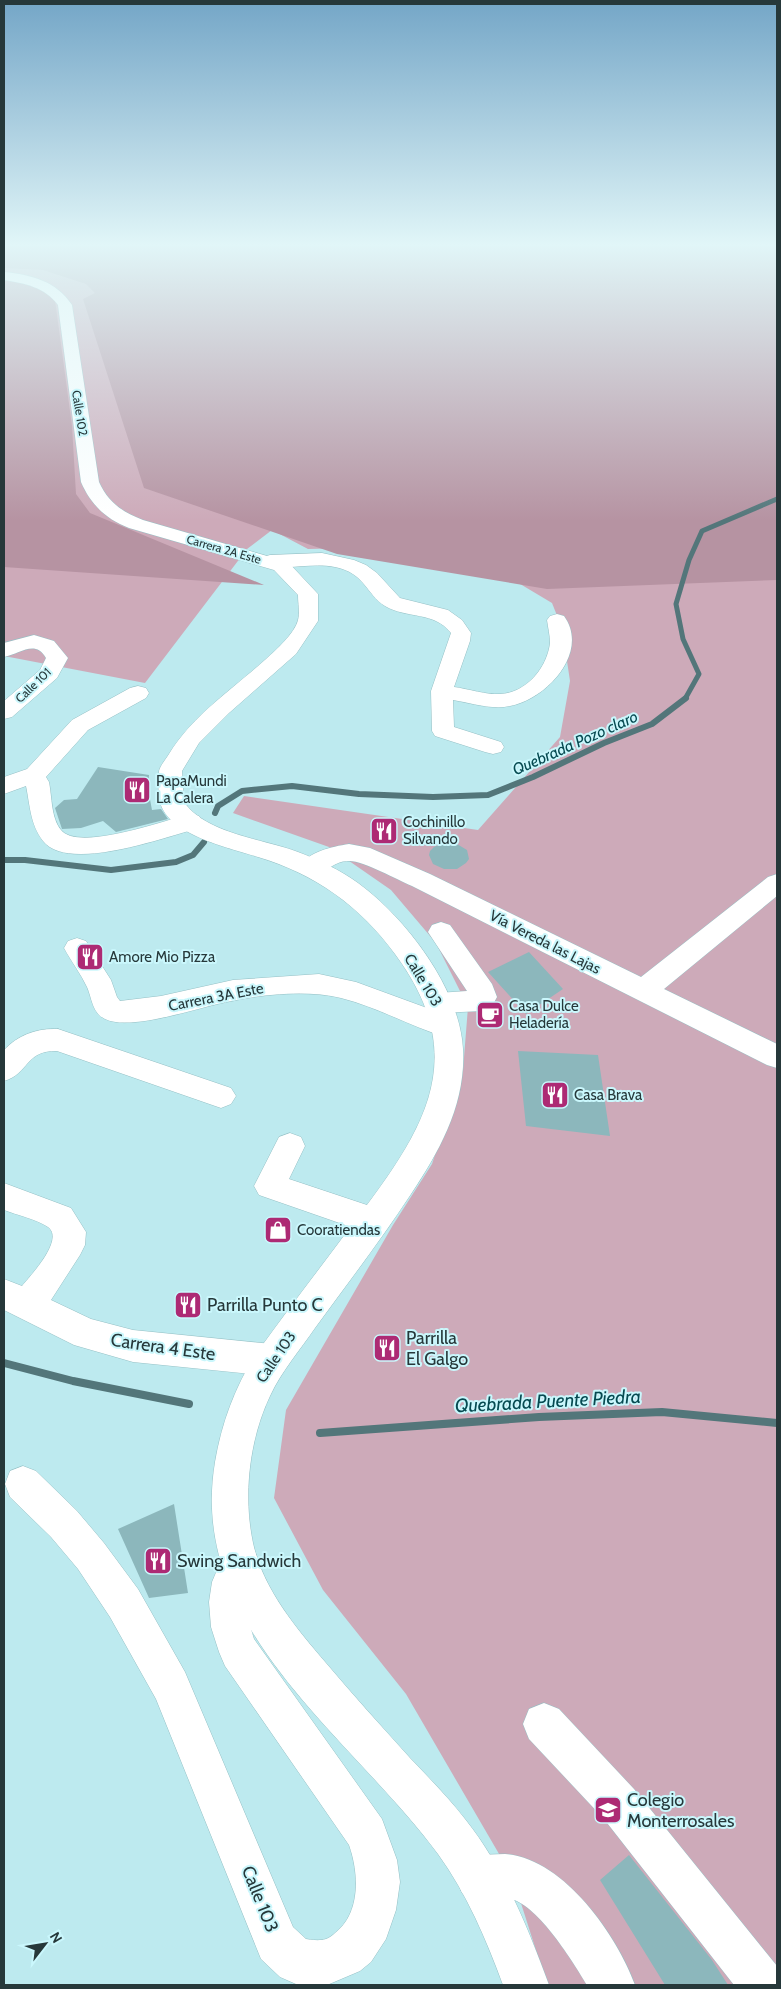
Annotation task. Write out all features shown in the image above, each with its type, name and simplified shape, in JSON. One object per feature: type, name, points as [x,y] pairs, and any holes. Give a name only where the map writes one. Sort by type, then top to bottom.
[{"type":"main road","name":"Calle 102","points":[[70,336],[90,482],[95,496],[102,504],[117,516],[136,524]]},
{"type":"main road","name":"Carrera 2A Este","points":[[136,524],[270,561],[292,572],[305,587]]},
{"type":"main road","points":[[270,561],[331,559],[343,562],[357,568],[371,578],[384,594],[395,603],[436,612],[449,618],[461,633],[460,641],[442,691],[444,730],[493,747]]},
{"type":"main road","name":"Calle 103","points":[[305,587],[310,597],[309,621],[296,643],[204,722],[187,741],[178,756],[172,772],[170,794],[175,809],[190,822],[220,836],[282,855],[348,888],[365,902],[382,920],[427,981],[442,1014],[449,1061],[443,1106],[435,1129],[419,1158],[272,1360],[249,1403],[240,1428],[234,1458],[231,1525],[240,1563],[254,1601],[284,1645],[459,1846],[478,1877],[512,1947],[526,1985]]},
{"type":"main road","points":[[442,691],[498,700],[507,700],[529,692],[541,684],[555,663],[561,643],[557,620]]},
{"type":"main road","name":"Calle 101","points":[[4,651],[24,643],[43,642],[52,649],[57,658],[49,672],[4,712]]},
{"type":"main road","points":[[32,778],[80,725],[138,693]]},
{"type":"main road","points":[[4,786],[27,776],[37,782],[48,830],[56,841],[70,845],[105,845],[190,822]]},
{"type":"main road","name":"Vía Vereda las Lajas","points":[[310,868],[340,852],[361,854],[421,880],[777,1057]]},
{"type":"main road","points":[[643,991],[777,883]]},
{"type":"main road","points":[[441,932],[482,991],[484,997],[481,1002],[442,1014]]},
{"type":"main road","name":"Carrera 3A Este","points":[[77,948],[102,986],[104,1001],[113,1012],[128,1012],[161,1007],[233,990],[282,985],[319,984],[346,989],[442,1014]]},
{"type":"main road","points":[[4,1070],[20,1051],[32,1043],[46,1039],[58,1040],[221,1096]]},
{"type":"main road","points":[[290,1146],[270,1186],[374,1221]]},
{"type":"main road","points":[[4,1196],[60,1218],[70,1232],[69,1245],[53,1272],[16,1300]]},
{"type":"main road","name":"Carrera 4 Este","points":[[16,1300],[86,1334],[110,1341],[133,1346],[272,1360]]},
{"type":"main road","name":"Calle 103","points":[[23,1484],[64,1524],[91,1556],[124,1603],[171,1686],[277,1942],[296,1961],[330,1962],[352,1949],[369,1928],[377,1895],[377,1866],[367,1834],[239,1652],[231,1632],[229,1617],[230,1585],[240,1563]]},
{"type":"main road","points":[[544,1724],[620,1804],[766,1978]]},
{"type":"main road","points":[[478,1877],[519,1878],[541,1891],[559,1908],[591,1948],[612,1985]]},
{"type":"shaded area","points":[[4,336],[777,336],[777,1985],[547,1985],[513,1878],[406,1694],[323,1590],[274,1498],[286,1410],[393,1225],[432,1164],[463,1070],[468,1007],[436,943],[391,890],[329,847],[233,813],[244,796],[478,830],[560,737],[570,681],[562,628],[552,603],[500,572],[350,548],[308,549],[272,530],[247,549],[145,683],[4,656]]},
{"type":"shaded area","points":[[4,336],[60,336],[72,426],[76,494],[90,513],[264,585],[4,567]]},
{"type":"shaded area","points":[[95,336],[777,336],[777,580],[547,589],[337,554],[144,488]]},
{"type":"building","points":[[98,767],[149,775],[148,789],[152,810],[161,809],[168,819],[116,832],[103,821],[81,828],[62,829],[55,808],[64,800],[77,799]]},
{"type":"building","points":[[445,842],[457,844],[467,850],[469,859],[466,863],[457,869],[444,869],[433,864],[429,855],[430,851]]},
{"type":"building","points":[[529,952],[563,989],[526,1014],[488,972]]},
{"type":"building","points":[[518,1051],[598,1055],[610,1136],[526,1126]]},
{"type":"building","name":"Swing Sandwich","points":[[174,1504],[188,1593],[149,1598],[118,1529]]},
{"type":"building","name":"Colegio Monterrosales","points":[[629,1855],[712,1960],[728,1985],[665,1985],[600,1880]]},
{"type":"waterway","name":"Quebrada Pozo claro","points":[[685,699],[699,674],[683,639],[676,604],[689,560],[702,531],[777,499]]},
{"type":"waterway","name":"Quebrada Pozo claro","points":[[215,813],[218,806],[242,791],[292,786],[359,794],[433,797],[488,795],[533,777],[604,743],[652,724],[685,699]]},
{"type":"waterway","name":"Quebrada Pozo claro","points":[[4,860],[25,860],[111,870],[176,862],[193,855],[204,842]]},
{"type":"waterway","name":"Quebrada Puente Piedra","points":[[4,1363],[73,1381],[189,1404]]},
{"type":"waterway","name":"Quebrada Puente Piedra","points":[[320,1433],[539,1417],[662,1412],[777,1423]]},
{"type":"place","name":"PapaMundi La Calera","points":[[137,790]]},
{"type":"place","name":"Cochinillo Silvando","points":[[384,831]]},
{"type":"place","name":"Amore Mio Pizza","points":[[90,957]]},
{"type":"place","name":"Casa Dulce Heladería","points":[[490,1015]]},
{"type":"place","name":"Casa Brava","points":[[555,1095]]},
{"type":"place","name":"Cooratiendas","points":[[278,1230]]},
{"type":"place","name":"Parrilla Punto C","points":[[188,1305]]},
{"type":"place","name":"Parrilla El Galgo","points":[[387,1348]]},
{"type":"place","name":"Swing Sandwich","points":[[158,1561]]},
{"type":"place","name":"Colegio Monterrosales","points":[[608,1810]]}]
